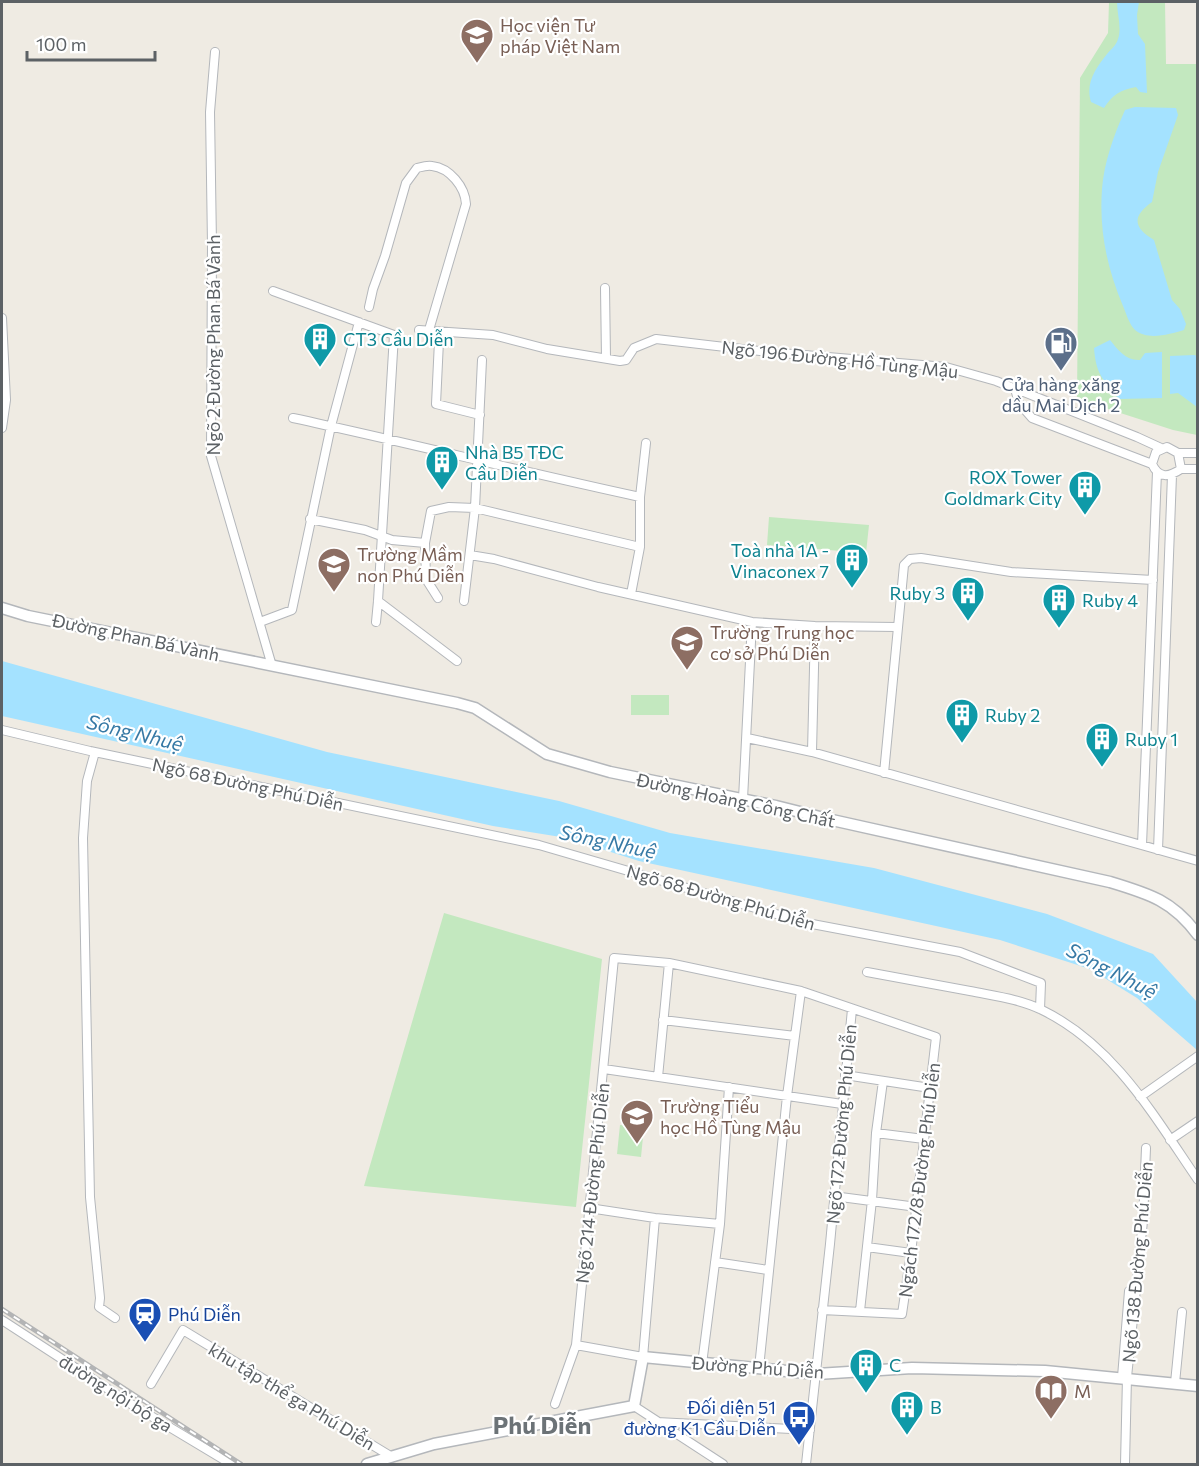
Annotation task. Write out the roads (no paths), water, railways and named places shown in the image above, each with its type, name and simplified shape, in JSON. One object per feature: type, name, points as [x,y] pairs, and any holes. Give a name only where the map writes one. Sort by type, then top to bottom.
[{"type":"street","name":"Ngõ 2 Đường Phan Bá Vành","points":[[215,52],[210,112],[212,456],[272,666]]},
{"type":"street","points":[[369,307],[406,183],[417,168],[431,165],[444,170],[459,183],[465,194],[466,204],[429,330]]},
{"type":"street","points":[[419,330],[493,335],[547,349],[606,358],[605,288]]},
{"type":"street","points":[[273,291],[394,334],[376,622]]},
{"type":"street","points":[[2,318],[6,400],[2,428]]},
{"type":"street","points":[[260,622],[292,610],[331,426],[359,322]]},
{"type":"street","name":"Ngõ 196 Đường Hồ Tùng Mậu","points":[[606,358],[620,362],[626,360],[633,348],[656,340],[945,367],[996,381],[1161,448]]},
{"type":"street","points":[[439,341],[436,404],[480,414]]},
{"type":"street","points":[[464,601],[475,508],[483,360]]},
{"type":"street","points":[[1015,389],[1019,403],[1032,418],[1155,468],[1166,476],[1181,469],[1197,469]]},
{"type":"street","points":[[293,418],[388,437],[640,497]]},
{"type":"street","points":[[631,594],[640,547],[640,497],[646,443]]},
{"type":"street","points":[[1142,845],[1156,452],[1167,447],[1178,453],[1197,453]]},
{"type":"street","points":[[1178,453],[1181,469]]},
{"type":"street","points":[[1158,850],[1172,475]]},
{"type":"street","points":[[438,598],[426,579],[425,543],[431,511],[449,507],[475,508],[640,547]]},
{"type":"street","points":[[310,519],[365,530],[392,540],[425,543]]},
{"type":"street","points":[[470,555],[752,622],[815,626],[897,627]]},
{"type":"street","points":[[884,773],[904,565],[910,559],[921,558],[1011,572],[1153,580]]},
{"type":"street","points":[[378,601],[457,661]]},
{"type":"street","name":"Đường Phan Bá Vành","points":[[2,608],[28,616],[272,666]]},
{"type":"street","points":[[743,799],[752,622]]},
{"type":"street","points":[[812,752],[815,626]]},
{"type":"street","name":"Đường Hoàng Công Chất","points":[[272,666],[475,708],[547,754],[610,772],[743,799],[1132,889],[1161,900],[1178,911],[1197,935]]},
{"type":"street","name":"Ngõ 68 Đường Phú Diễn","points":[[2,729],[95,752],[538,845],[807,923],[960,952],[1041,983],[1040,1008]]},
{"type":"street","points":[[747,738],[812,752],[1197,861]]},
{"type":"street","points":[[1146,741],[1162,741]]},
{"type":"street","points":[[95,752],[87,781],[82,838],[90,1197],[99,1307],[115,1318]]},
{"type":"street","name":"Ngõ 172 Đường Phú Diễn","points":[[615,958],[669,963],[801,991],[852,1009],[817,1374],[806,1464]]},
{"type":"street","name":"Ngõ 214 Đường Phú Diễn","points":[[555,1404],[576,1345],[615,958]]},
{"type":"street","points":[[658,1077],[669,963]]},
{"type":"street","points":[[867,972],[1003,998],[1040,1008],[1066,1023],[1095,1045],[1122,1073],[1197,1180]]},
{"type":"street","points":[[759,1368],[786,1096],[801,991]]},
{"type":"street","name":"Ngách 172/8 Đường Phú Diễn","points":[[822,1310],[902,1314],[912,1253],[936,1037],[852,1009]]},
{"type":"street","points":[[663,1020],[795,1036]]},
{"type":"street","points":[[1140,1097],[1197,1056]]},
{"type":"street","points":[[604,1069],[842,1104]]},
{"type":"street","points":[[845,1076],[930,1088]]},
{"type":"street","points":[[860,1311],[883,1081]]},
{"type":"street","points":[[702,1364],[720,1224],[729,1088]]},
{"type":"street","points":[[1170,1140],[1197,1121]]},
{"type":"street","points":[[876,1133],[924,1139]]},
{"type":"street","name":"Ngõ 138 Đường Phú Diễn","points":[[1125,1377],[1143,1221],[1146,1148]]},
{"type":"street","points":[[833,1196],[917,1207]]},
{"type":"street","points":[[589,1208],[655,1218],[720,1224]]},
{"type":"street","points":[[634,1406],[643,1357],[655,1218]]},
{"type":"street","points":[[867,1247],[912,1253]]},
{"type":"street","points":[[715,1262],[768,1269]]},
{"type":"street","points":[[1125,1464],[1125,1377],[1129,1291]]},
{"type":"street","points":[[1174,1383],[1182,1312]]},
{"type":"street","name":"đường nội bộ ga","points":[[2,1320],[122,1398],[231,1464]]},
{"type":"street","name":"khu tập thể ga Phú Diễn","points":[[151,1384],[183,1330],[392,1457]]},
{"type":"street","points":[[576,1345],[643,1357]]},
{"type":"street","name":"Đường Phú Diễn","points":[[643,1357],[817,1374],[912,1368],[1045,1371],[1125,1377],[1197,1386]]},
{"type":"street","points":[[367,1464],[434,1444],[634,1406],[723,1464]]},
{"type":"street","points":[[657,1422],[810,1430]]},
{"type":"water","points":[[1117,2],[1139,2],[1138,34],[1145,44],[1147,93],[1140,92],[1136,87],[1125,90],[1113,96],[1104,108],[1091,102],[1089,88],[1096,70],[1118,39]]},
{"type":"water","points":[[1135,107],[1176,108],[1178,115],[1158,172],[1152,202],[1138,217],[1139,227],[1154,240],[1172,300],[1180,309],[1186,324],[1184,330],[1159,336],[1140,333],[1131,325],[1117,292],[1103,234],[1101,205],[1107,159],[1125,110]]},
{"type":"water","points":[[1110,340],[1123,354],[1135,360],[1140,360],[1145,353],[1162,352],[1162,398],[1119,399],[1101,376],[1096,365],[1094,348]]},
{"type":"water","points":[[1170,356],[1197,356],[1197,407],[1178,393],[1170,394]]},
{"type":"water","name":"Sông Nhuệ","points":[[2,661],[327,752],[559,801],[670,833],[874,868],[1047,914],[1153,954],[1197,1002],[1197,1050],[1137,998],[1090,969],[1000,940],[639,861],[567,838],[493,826],[2,716]]},
{"type":"railway","points":[[2,1309],[241,1464]]},
{"type":"place","name":"Học viện Tư pháp Việt Nam","points":[[477,64]]},
{"type":"place","name":"CT3 Cầu Diễn","points":[[320,368]]},
{"type":"place","name":"Cửa hàng xăng dầu Mai Dịch 2","points":[[1061,372]]},
{"type":"place","name":"Nhà B5 TĐC Cầu Diễn","points":[[442,491]]},
{"type":"place","name":"ROX Tower Goldmark City","points":[[1085,516]]},
{"type":"place","name":"Toà nhà 1A - Vinaconex 7","points":[[852,589]]},
{"type":"place","name":"Trường Mầm non Phú Diễn","points":[[334,593]]},
{"type":"place","name":"Ruby 3","points":[[968,622]]},
{"type":"place","name":"Ruby 4","points":[[1059,629]]},
{"type":"place","name":"Trường Trung học cơ sở Phú Diễn","points":[[687,671]]},
{"type":"place","name":"Ruby 2","points":[[962,744]]},
{"type":"place","name":"Ruby 1","points":[[1102,768]]},
{"type":"place","name":"Trường Tiểu học Hồ Tùng Mậu","points":[[637,1145]]},
{"type":"place","name":"Phú Diễn","points":[[145,1343]]},
{"type":"place","name":"C","points":[[866,1394]]},
{"type":"place","name":"M","points":[[1051,1420]]},
{"type":"place","name":"B","points":[[907,1436]]},
{"type":"place","name":"Đối diện 51 đường K1 Cầu Diễn","points":[[799,1446]]},
{"type":"district","name":"Phú Diễn","points":[[542,1424]]}]
